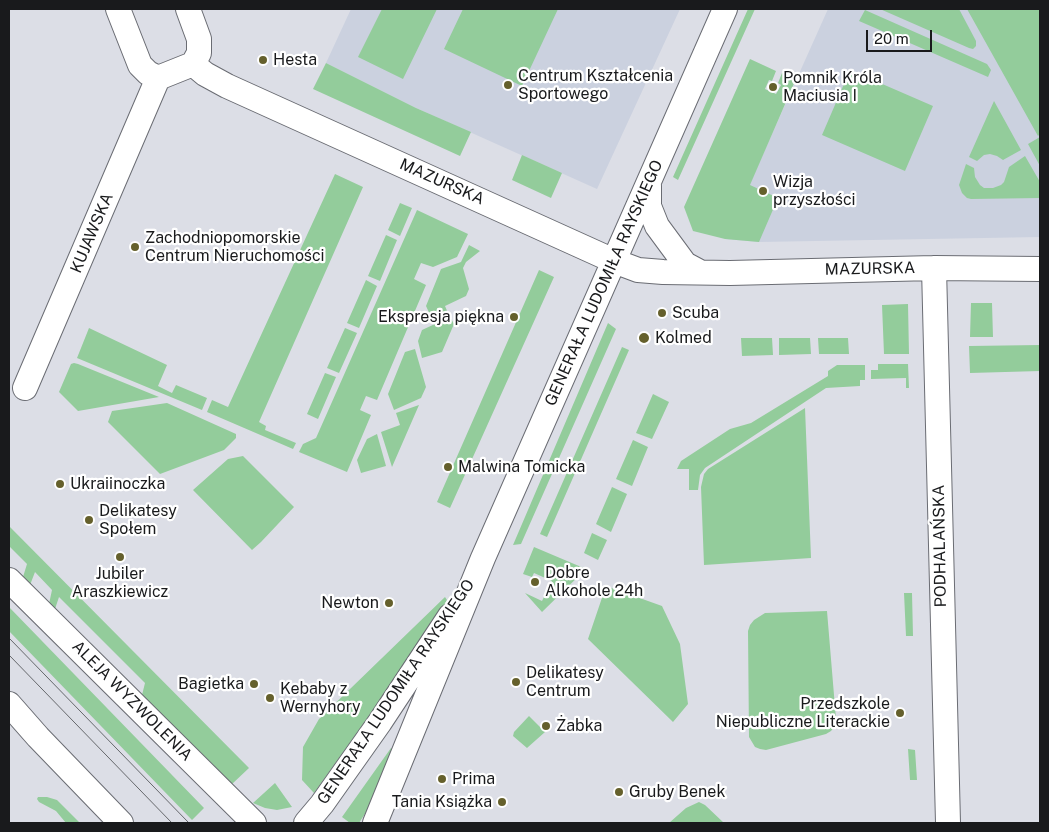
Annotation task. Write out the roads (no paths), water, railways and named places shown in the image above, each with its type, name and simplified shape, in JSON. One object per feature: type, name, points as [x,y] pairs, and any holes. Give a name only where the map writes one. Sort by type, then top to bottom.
[{"type":"street","points":[[118,9],[140,65],[148,73],[158,78],[193,64],[199,53],[200,44],[188,9]]},
{"type":"street","name":"GENERAŁA LUDOMIŁA RAYSKIEGO","points":[[375,823],[483,558],[725,9]]},
{"type":"street","name":"MAZURSKA","points":[[193,64],[205,74],[227,86],[634,269],[730,273],[934,268],[1040,269]]},
{"type":"street","name":"KUJAWSKA","points":[[25,388],[158,78]]},
{"type":"street","points":[[650,177],[648,200],[654,220],[682,260],[690,268],[700,272]]},
{"type":"street","name":"PODHALAŃSKA","points":[[934,268],[948,823]]},
{"type":"street","name":"GENERAŁA LUDOMIŁA RAYSKIEGO","points":[[306,823],[326,799],[402,688],[450,616],[483,558]]},
{"type":"street","name":"ALEJA WYZWOLENIA","points":[[9,580],[254,823]]},
{"type":"street","points":[[9,704],[121,823]]},
{"type":"tram line","points":[[9,638],[189,823]]},
{"type":"tram line","points":[[9,655],[172,823]]},
{"type":"place","name":"Hesta","points":[[263,60]]},
{"type":"place","name":"Centrum Kształcenia Sportowego","points":[[508,85]]},
{"type":"place","name":"Pomnik Króla Maciusia I","points":[[773,87]]},
{"type":"place","name":"Wizja przyszłości","points":[[763,191]]},
{"type":"place","name":"Zachodniopomorskie Centrum Nieruchomości","points":[[135,247]]},
{"type":"place","name":"Scuba","points":[[662,313]]},
{"type":"place","name":"Ekspresja piękna","points":[[514,317]]},
{"type":"place","name":"Kolmed","points":[[644,338]]},
{"type":"place","name":"Malwina Tomicka","points":[[448,467]]},
{"type":"place","name":"Ukraiinoczka","points":[[60,484]]},
{"type":"place","name":"Delikatesy Społem","points":[[89,520]]},
{"type":"place","name":"Jubiler Araszkiewicz","points":[[120,557]]},
{"type":"place","name":"Dobre Alkohole 24h","points":[[535,582]]},
{"type":"place","name":"Newton","points":[[389,603]]},
{"type":"place","name":"Delikatesy Centrum","points":[[516,682]]},
{"type":"place","name":"Bagietka","points":[[254,684]]},
{"type":"place","name":"Kebaby z Wernyhory","points":[[270,698]]},
{"type":"place","name":"Przedszkole Niepubliczne Literackie","points":[[900,713]]},
{"type":"place","name":"Żabka","points":[[546,726]]},
{"type":"place","name":"Prima","points":[[442,779]]},
{"type":"place","name":"Gruby Benek","points":[[619,792]]},
{"type":"place","name":"Tania Książka","points":[[502,802]]}]
